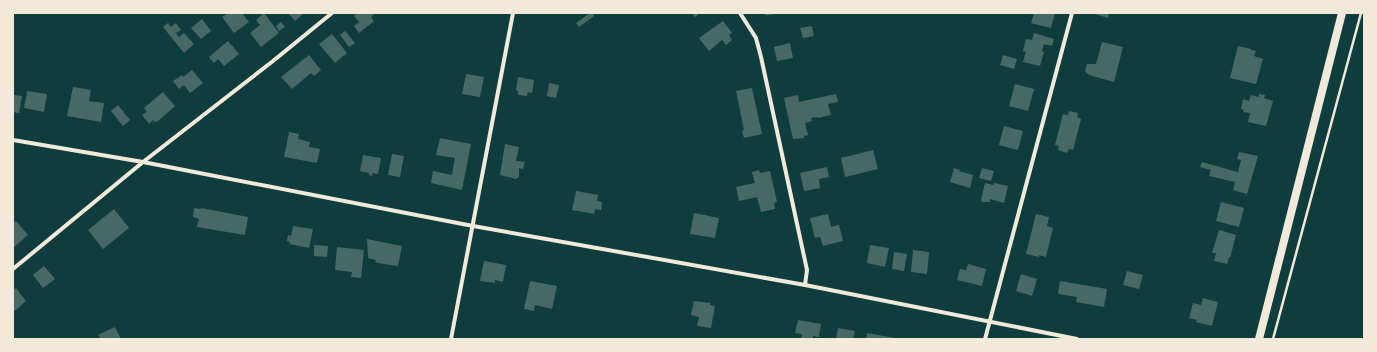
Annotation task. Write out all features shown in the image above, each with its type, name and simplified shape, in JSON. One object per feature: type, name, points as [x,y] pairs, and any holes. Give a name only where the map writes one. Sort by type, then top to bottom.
[{"type":"main road","points":[[1259,339],[1342,13]]},
{"type":"street","points":[[13,269],[143,162],[332,13]]},
{"type":"street","points":[[451,339],[513,13]]},
{"type":"street","points":[[740,13],[756,38],[761,57],[807,270],[805,285]]},
{"type":"street","points":[[985,339],[1072,13]]},
{"type":"street","points":[[13,140],[143,162],[473,226],[805,285],[1077,339]]},
{"type":"path","points":[[1273,339],[1360,13]]},
{"type":"building","points":[[228,13],[242,13],[249,22],[234,33],[222,17]]},
{"type":"building","points":[[264,13],[279,33],[261,47],[250,33],[260,25],[256,20]]},
{"type":"building","points":[[288,13],[304,13],[295,21]]},
{"type":"building","points":[[357,13],[375,13],[371,17],[374,21],[359,33],[354,26],[359,22],[354,16]]},
{"type":"building","points":[[590,13],[594,16],[579,27],[576,23]]},
{"type":"building","points":[[692,13],[700,13],[695,17]]},
{"type":"building","points":[[765,13],[775,13],[775,14],[766,15]]},
{"type":"building","points":[[1034,13],[1055,13],[1051,28],[1031,23]]},
{"type":"building","points":[[1092,13],[1109,13],[1108,18]]},
{"type":"building","points":[[202,19],[211,31],[201,39],[191,28]]},
{"type":"building","points":[[723,21],[732,33],[729,35],[732,40],[726,45],[722,40],[709,51],[699,38]]},
{"type":"building","points":[[281,22],[285,27],[279,31],[276,26]]},
{"type":"building","points":[[168,23],[171,27],[176,23],[181,30],[176,33],[179,37],[184,33],[194,44],[184,53],[163,27]]},
{"type":"building","points":[[812,26],[814,36],[803,38],[800,28]]},
{"type":"building","points":[[345,31],[355,43],[349,47],[340,35]]},
{"type":"building","points":[[1034,33],[1054,39],[1052,46],[1044,44],[1042,51],[1044,52],[1040,66],[1023,62],[1026,52],[1023,51],[1026,39],[1032,40]]},
{"type":"building","points":[[332,34],[347,53],[335,63],[319,44]]},
{"type":"building","points":[[228,41],[239,54],[224,66],[218,59],[214,63],[209,57]]},
{"type":"building","points":[[1102,42],[1123,47],[1114,82],[1089,75],[1085,71],[1087,64],[1096,64]]},
{"type":"building","points":[[790,43],[793,58],[777,61],[774,47]]},
{"type":"building","points":[[1238,46],[1256,51],[1254,56],[1263,59],[1256,84],[1230,78]]},
{"type":"building","points":[[309,55],[321,70],[314,76],[311,73],[292,89],[281,77]]},
{"type":"building","points":[[1003,55],[1017,59],[1014,69],[1000,65]]},
{"type":"building","points":[[192,70],[203,83],[190,93],[184,85],[179,89],[173,81],[182,75],[183,77]]},
{"type":"building","points":[[466,74],[484,77],[480,97],[462,94]]},
{"type":"building","points":[[518,77],[534,80],[532,93],[528,92],[527,96],[518,95],[518,91],[516,90]]},
{"type":"building","points":[[549,83],[559,85],[556,98],[547,96]]},
{"type":"building","points":[[1015,84],[1034,89],[1028,111],[1009,106]]},
{"type":"building","points":[[73,87],[91,90],[89,101],[104,103],[101,122],[67,116]]},
{"type":"building","points":[[752,88],[762,134],[744,138],[742,131],[744,130],[736,91]]},
{"type":"building","points":[[27,91],[47,94],[44,112],[24,108]]},
{"type":"building","points":[[163,92],[175,106],[158,121],[155,122],[153,120],[149,124],[142,115],[147,112],[144,108]]},
{"type":"building","points":[[836,94],[838,102],[828,104],[831,115],[811,118],[812,121],[805,123],[808,135],[804,136],[804,138],[793,139],[784,98],[798,95],[799,102]]},
{"type":"building","points":[[1259,94],[1265,95],[1264,98],[1273,101],[1266,126],[1248,122],[1250,113],[1243,112],[1244,110],[1241,109],[1243,99],[1249,101],[1251,95],[1259,97]]},
{"type":"building","points":[[14,95],[22,96],[19,113],[13,112]]},
{"type":"building","points":[[118,105],[130,120],[123,126],[111,111]]},
{"type":"building","points":[[1069,111],[1078,113],[1077,117],[1081,119],[1073,150],[1069,149],[1067,153],[1058,150],[1059,146],[1055,145],[1063,114],[1068,115]]},
{"type":"building","points":[[1004,126],[1023,131],[1018,150],[999,145]]},
{"type":"building","points":[[289,132],[299,134],[298,139],[310,142],[309,147],[320,149],[317,163],[284,157]]},
{"type":"building","points":[[440,138],[471,144],[462,190],[431,183],[433,171],[452,175],[455,158],[436,155]]},
{"type":"building","points":[[505,144],[519,147],[516,161],[525,162],[523,169],[519,168],[519,177],[516,179],[500,175]]},
{"type":"building","points":[[873,150],[878,169],[845,177],[841,158]]},
{"type":"building","points":[[1239,152],[1258,156],[1247,194],[1233,190],[1235,182],[1209,176],[1211,170],[1200,167],[1202,162],[1238,172],[1241,160],[1237,159]]},
{"type":"building","points":[[392,154],[404,156],[400,177],[388,175]]},
{"type":"building","points":[[363,155],[381,158],[378,174],[373,173],[372,176],[369,175],[369,173],[360,171]]},
{"type":"building","points":[[827,167],[829,177],[819,179],[820,188],[804,191],[800,173]]},
{"type":"building","points":[[954,168],[973,175],[970,188],[950,182]]},
{"type":"building","points":[[982,168],[994,171],[991,181],[979,178]]},
{"type":"building","points":[[759,170],[760,173],[770,171],[777,202],[774,203],[775,209],[761,212],[757,197],[739,201],[736,187],[755,183],[752,172]]},
{"type":"building","points":[[985,183],[1008,186],[1004,203],[990,199],[990,202],[982,202],[981,200]]},
{"type":"building","points":[[576,191],[598,195],[597,201],[602,202],[601,210],[595,209],[594,214],[572,210]]},
{"type":"building","points":[[1221,202],[1244,208],[1239,227],[1216,221]]},
{"type":"building","points":[[194,208],[248,217],[245,235],[197,227],[199,219],[193,217]]},
{"type":"building","points":[[114,209],[129,228],[103,249],[88,230]]},
{"type":"building","points":[[694,213],[719,218],[715,238],[690,234]]},
{"type":"building","points":[[828,214],[831,227],[839,225],[843,241],[823,246],[820,237],[815,238],[810,218]]},
{"type":"building","points":[[1036,214],[1049,217],[1047,226],[1053,228],[1046,257],[1026,254]]},
{"type":"building","points":[[16,221],[28,235],[13,248],[13,223]]},
{"type":"building","points":[[293,226],[313,229],[309,248],[290,244],[290,242],[287,241],[288,235],[291,236]]},
{"type":"building","points":[[1219,230],[1236,235],[1227,264],[1214,261],[1216,253],[1212,253]]},
{"type":"building","points":[[367,239],[402,246],[398,266],[375,262],[376,260],[368,258]]},
{"type":"building","points":[[314,245],[328,246],[327,257],[314,256]]},
{"type":"building","points":[[870,245],[889,248],[885,267],[867,263]]},
{"type":"building","points":[[337,247],[364,250],[361,278],[351,277],[352,272],[335,270]]},
{"type":"building","points":[[913,250],[929,252],[927,274],[911,272]]},
{"type":"building","points":[[894,252],[907,254],[904,271],[892,269]]},
{"type":"building","points":[[484,261],[506,265],[503,282],[495,280],[495,283],[480,281]]},
{"type":"building","points":[[968,264],[986,269],[982,286],[957,280],[960,269],[966,270]]},
{"type":"building","points":[[44,266],[55,279],[43,288],[33,275]]},
{"type":"building","points":[[1127,271],[1143,275],[1139,289],[1123,285]]},
{"type":"building","points":[[1021,274],[1037,279],[1032,296],[1016,291]]},
{"type":"building","points":[[530,281],[557,286],[552,309],[535,305],[534,311],[524,309]]},
{"type":"building","points":[[1060,281],[1107,289],[1104,307],[1076,302],[1077,297],[1058,294]]},
{"type":"building","points":[[16,288],[26,301],[15,311],[13,308],[13,290]]},
{"type":"building","points":[[1203,298],[1218,302],[1212,326],[1196,322],[1197,320],[1189,318],[1193,303],[1201,305]]},
{"type":"building","points":[[694,301],[711,303],[710,305],[715,306],[711,328],[697,326],[699,317],[691,315]]},
{"type":"building","points":[[798,320],[821,324],[819,337],[813,336],[813,339],[801,339],[802,334],[795,333]]},
{"type":"building","points":[[115,327],[121,339],[101,339],[98,335]]},
{"type":"building","points":[[838,328],[855,331],[853,339],[836,339]]},
{"type":"building","points":[[867,333],[895,338],[895,339],[866,339]]}]
